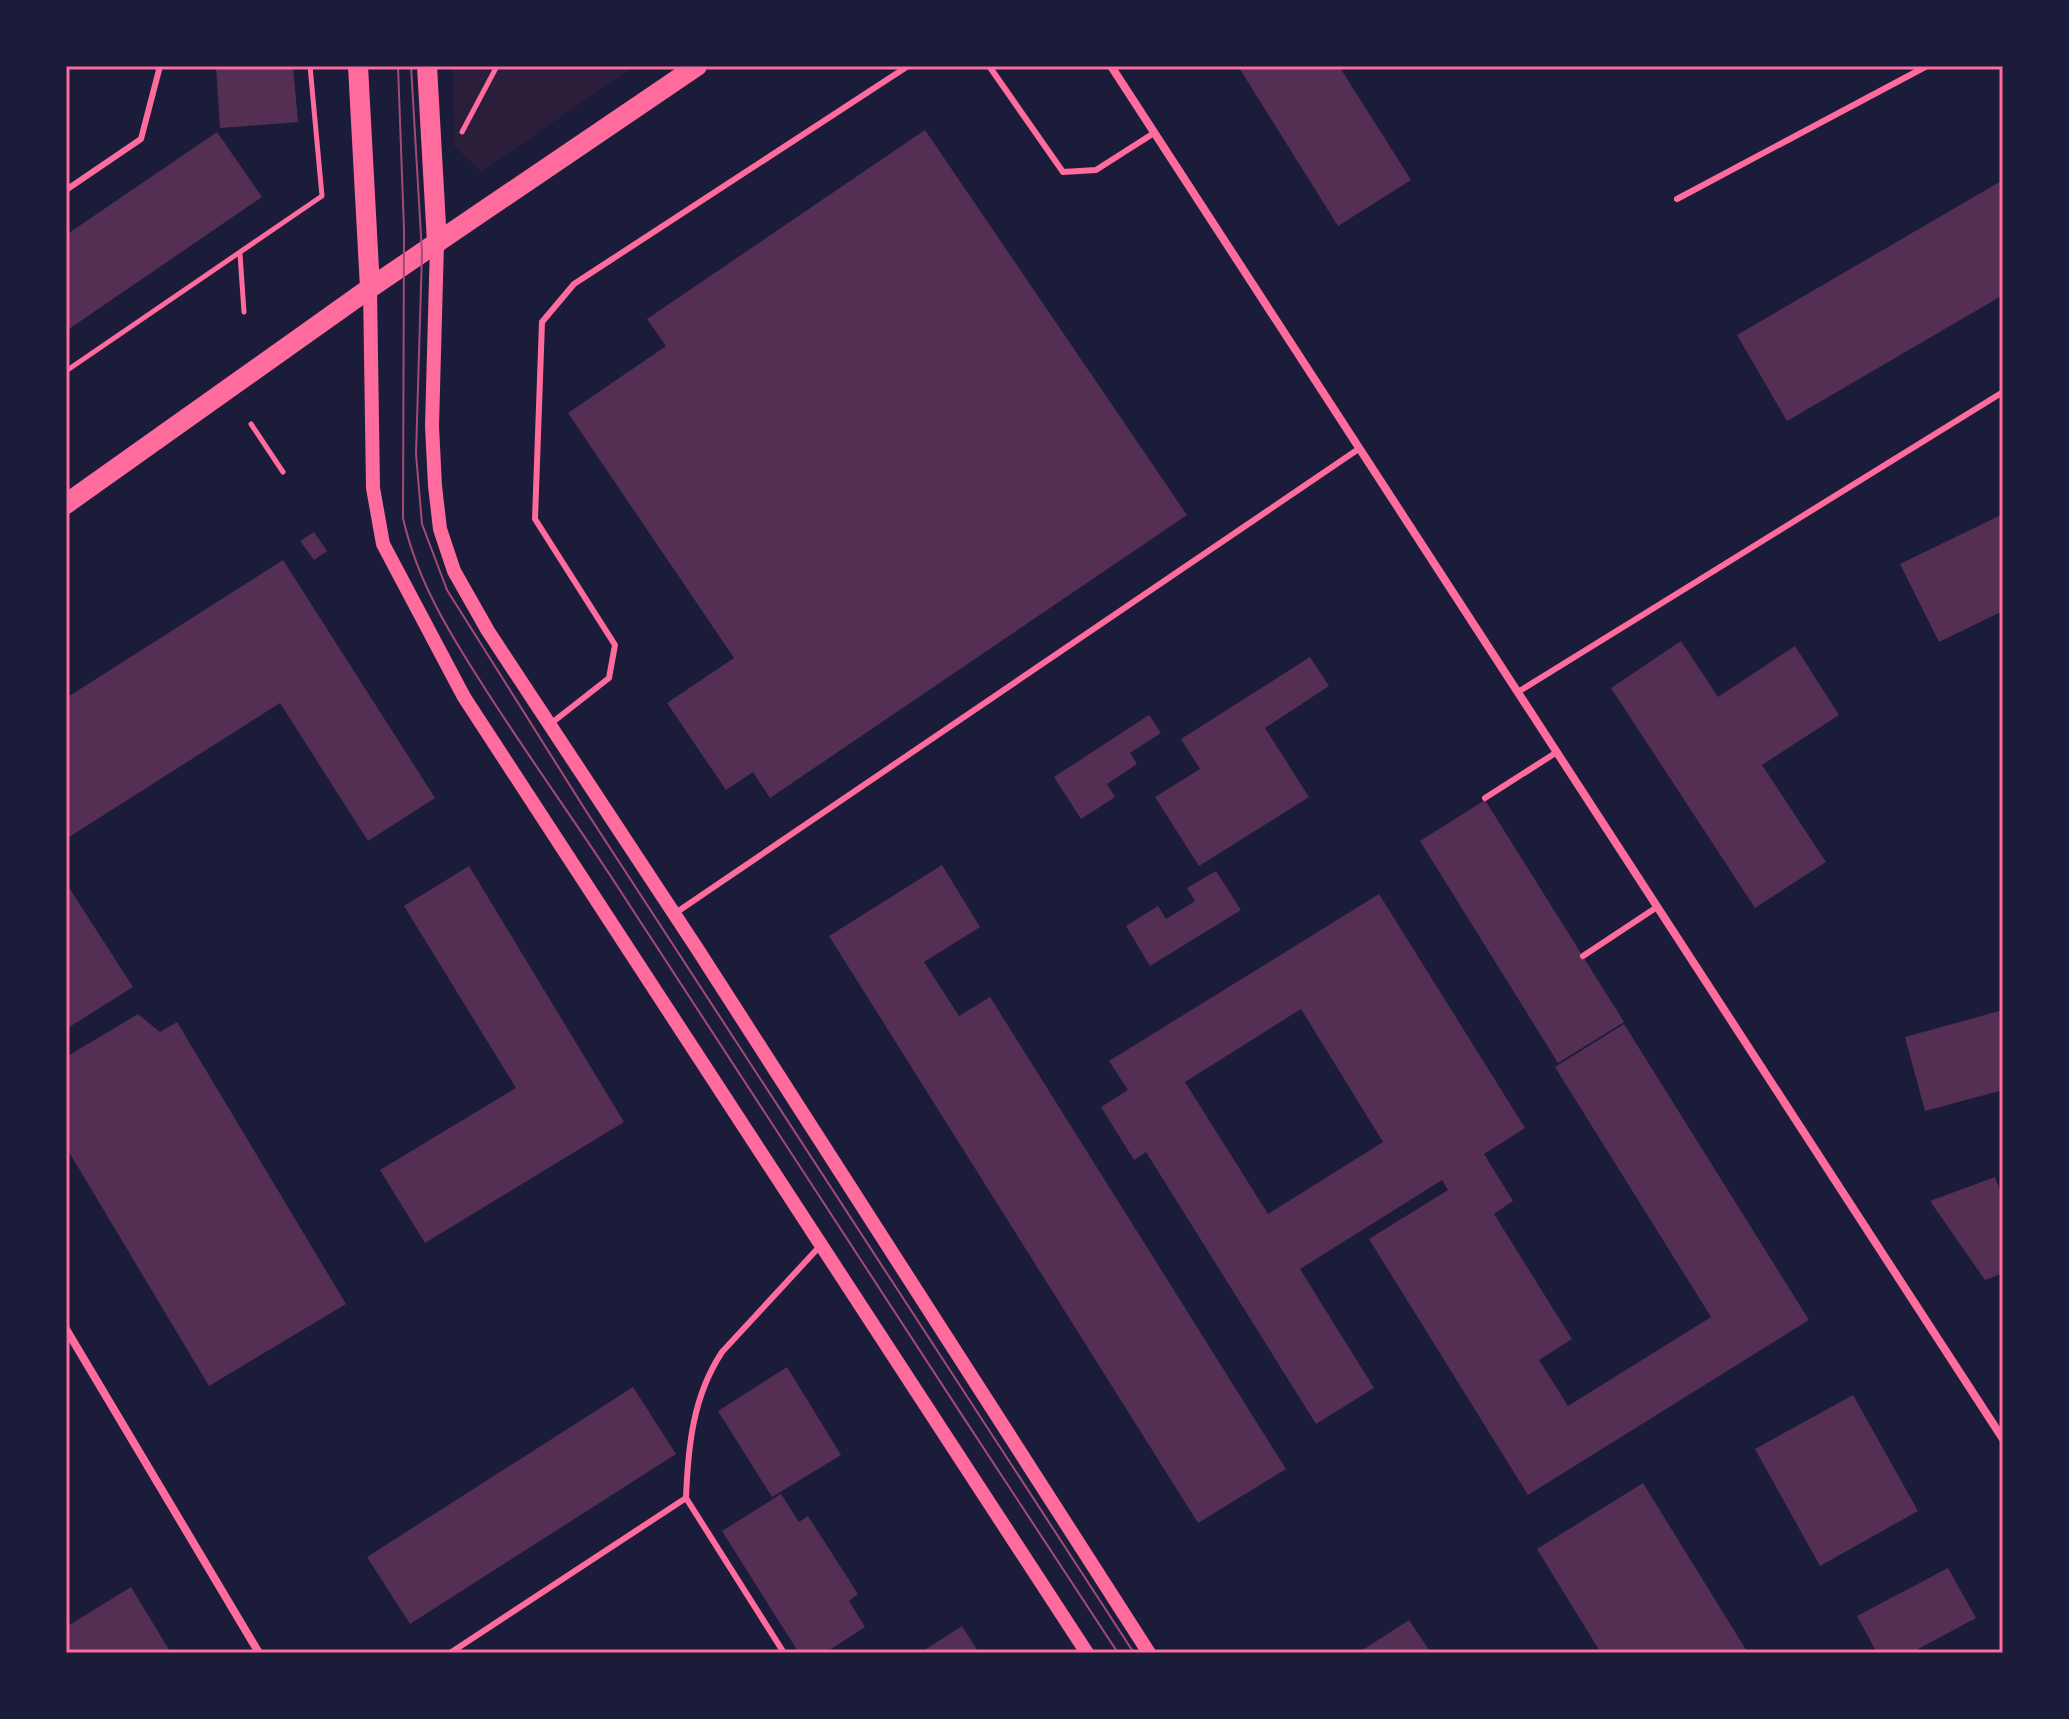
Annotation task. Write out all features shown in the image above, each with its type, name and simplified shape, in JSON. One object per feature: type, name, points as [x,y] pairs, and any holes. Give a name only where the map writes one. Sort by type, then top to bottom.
[{"type":"main road","points":[[358,66],[370,288]]},
{"type":"main road","points":[[427,66],[437,243]]},
{"type":"main road","points":[[66,504],[370,288],[697,66]]},
{"type":"street","points":[[1111,66],[2003,1439]]},
{"type":"street","points":[[437,243],[432,426],[440,529],[461,583],[549,725],[1149,1653]]},
{"type":"street","points":[[370,288],[373,488],[383,544],[464,697],[1087,1653]]},
{"type":"street","points":[[66,1329],[259,1653]]},
{"type":"lane","points":[[66,190],[141,139],[160,66]]},
{"type":"lane","points":[[549,725],[609,678],[615,645],[535,519],[542,322],[574,284],[908,66]]},
{"type":"lane","points":[[989,66],[1063,172],[1096,170],[1154,133]]},
{"type":"lane","points":[[1677,199],[1927,66]]},
{"type":"lane","points":[[1518,692],[2003,392]]},
{"type":"lane","points":[[674,914],[1360,448]]},
{"type":"lane","points":[[1485,798],[1557,752]]},
{"type":"lane","points":[[1583,956],[1657,907]]},
{"type":"lane","points":[[784,1653],[686,1498],[696,1406],[711,1369],[722,1352],[820,1246]]},
{"type":"lane","points":[[450,1653],[686,1498]]},
{"type":"path","points":[[66,371],[322,196],[310,66]]},
{"type":"path","points":[[459,139],[497,66]]},
{"type":"path","points":[[240,253],[244,312]]},
{"type":"path","points":[[251,424],[283,472]]},
{"type":"shaded area","points":[[453,66],[635,66],[481,172],[454,146]]},
{"type":"building","points":[[216,66],[293,66],[298,122],[220,128]]},
{"type":"building","points":[[1238,66],[1339,66],[1411,180],[1338,226]]},
{"type":"building","points":[[925,130],[1187,515],[770,798],[753,772],[726,790],[667,703],[734,658],[568,413],[666,346],[647,319]]},
{"type":"building","points":[[217,132],[262,197],[66,331],[66,235]]},
{"type":"building","points":[[2003,180],[2003,295],[1787,421],[1737,335]]},
{"type":"building","points":[[2003,514],[2003,611],[1939,642],[1900,564]]},
{"type":"building","points":[[314,532],[327,551],[314,560],[300,541]]},
{"type":"building","points":[[283,560],[435,798],[368,841],[280,703],[66,839],[66,698]]},
{"type":"building","points":[[1681,641],[1718,697],[1795,646],[1839,715],[1762,765],[1826,862],[1755,908],[1611,688]]},
{"type":"building","points":[[1310,657],[1329,686],[1265,728],[1309,797],[1199,866],[1155,797],[1200,769],[1181,739]]},
{"type":"building","points":[[1149,715],[1161,733],[1130,753],[1137,764],[1107,784],[1115,797],[1081,819],[1054,777]]},
{"type":"building","points":[[1485,800],[1624,1022],[1558,1063],[1420,841]]},
{"type":"building","points":[[942,865],[980,927],[924,962],[959,1016],[990,997],[1286,1469],[1198,1523],[829,936]]},
{"type":"building","points":[[469,866],[624,1122],[425,1243],[380,1170],[516,1088],[404,906]]},
{"type":"building","points":[[1216,871],[1241,910],[1150,966],[1126,926],[1158,906],[1166,919],[1195,901],[1187,888]]},
{"type":"building","points":[[66,883],[133,987],[66,1029]]},
{"type":"building","points":[[1379,894],[1525,1128],[1484,1154],[1513,1201],[1494,1214],[1572,1339],[1539,1360],[1568,1406],[1711,1317],[1555,1067],[1624,1024],[1809,1320],[1528,1495],[1369,1239],[1448,1190],[1442,1180],[1300,1269],[1374,1388],[1316,1424],[1146,1152],[1134,1160],[1101,1107],[1128,1090],[1109,1061]],"holes":[[[1301,1009],[1383,1142],[1268,1214],[1185,1082]]]},
{"type":"building","points":[[2003,1010],[2003,1090],[1925,1111],[1905,1037]]},
{"type":"building","points":[[138,1014],[160,1032],[177,1022],[346,1304],[209,1386],[66,1147],[66,1057]]},
{"type":"building","points":[[1995,1177],[2003,1198],[2003,1273],[1985,1280],[1930,1201]]},
{"type":"building","points":[[787,1367],[841,1455],[772,1497],[718,1411]]},
{"type":"building","points":[[633,1387],[676,1454],[410,1624],[367,1557]]},
{"type":"building","points":[[1853,1395],[1918,1511],[1820,1566],[1755,1449]]},
{"type":"building","points":[[1643,1483],[1748,1653],[1601,1653],[1537,1549]]},
{"type":"building","points":[[781,1494],[799,1522],[808,1516],[858,1594],[849,1601],[865,1627],[825,1653],[799,1653],[722,1531]]},
{"type":"building","points":[[1948,1568],[1976,1618],[1918,1649],[1920,1653],[1877,1653],[1857,1616]]},
{"type":"building","points":[[131,1587],[171,1653],[66,1653],[66,1627]]},
{"type":"building","points":[[1409,1620],[1431,1653],[1358,1653]]},
{"type":"building","points":[[962,1626],[979,1653],[920,1653]]},
{"type":"tram line","points":[[398,66],[404,230],[403,518],[426,585],[459,647],[501,713],[1118,1653]]},
{"type":"tram line","points":[[411,66],[422,253],[416,454],[422,524],[447,590],[586,811],[1134,1653]]}]
